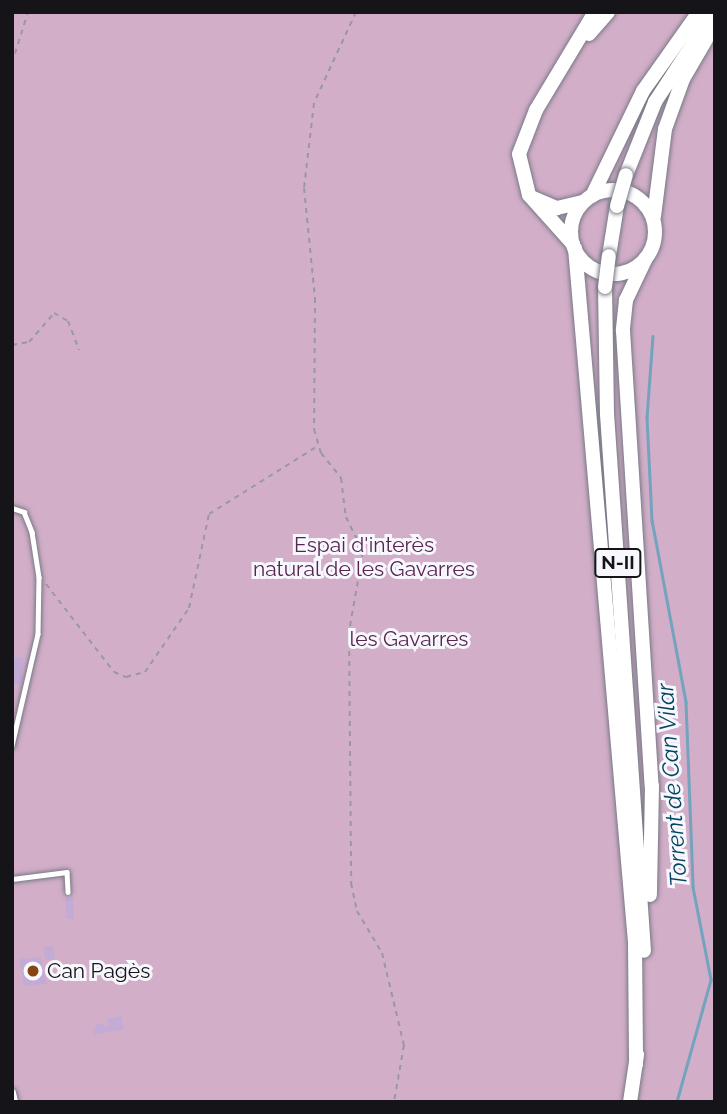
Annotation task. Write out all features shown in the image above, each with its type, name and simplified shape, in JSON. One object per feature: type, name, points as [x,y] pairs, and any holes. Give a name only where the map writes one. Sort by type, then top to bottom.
[{"type":"highway","points":[[593,12],[564,60],[521,146],[518,173],[528,195],[588,265],[608,274],[629,271],[646,258]]},
{"type":"highway","points":[[564,60],[608,12]]},
{"type":"highway","points":[[636,1064],[635,942],[573,222],[589,198],[648,82],[699,12]]},
{"type":"highway","name":"N-II","points":[[630,1102],[636,1064],[644,934],[607,414],[606,286],[617,206],[626,175],[655,102],[713,12]]},
{"type":"highway","points":[[644,934],[652,805],[623,331],[626,300],[646,258],[654,221],[657,163],[668,118],[715,24]]},
{"type":"highway","points":[[528,195],[557,208],[589,198],[625,192],[643,203],[654,221]]},
{"type":"street","points":[[12,1093],[13,1102]]},
{"type":"lane","points":[[12,508],[24,512],[32,532],[39,577],[38,634],[12,746]]},
{"type":"lane","points":[[12,879],[67,873],[68,892]]},
{"type":"path","points":[[12,62],[28,12]]},
{"type":"path","points":[[356,12],[314,103],[304,188],[319,445],[341,478],[346,517],[363,552],[349,631],[351,883],[357,911],[382,953],[404,1045],[394,1102]]},
{"type":"path","points":[[12,345],[27,343],[54,313],[68,321],[79,350]]},
{"type":"path","points":[[39,577],[66,603],[106,664],[126,677],[137,677],[154,664],[189,608],[209,514],[319,445]]},
{"type":"green space","name":"Espai d'interès natural de les Gavarres","points":[[12,12],[715,12],[715,1102],[12,1102]]},
{"type":"building","points":[[12,658],[23,658],[22,683],[12,684]]},
{"type":"building","points":[[65,898],[73,898],[74,919],[67,919]]},
{"type":"building","points":[[53,946],[55,959],[45,960],[44,947]]},
{"type":"building","name":"Can Pagès","points":[[41,957],[47,984],[24,986],[19,959]]},
{"type":"building","points":[[121,1016],[124,1029],[93,1035],[97,1023],[109,1027],[107,1019]]},
{"type":"waterway","name":"Torrent de Can Vilar","points":[[653,336],[647,418],[652,520],[686,702],[693,887],[711,980],[677,1102]]},
{"type":"place","name":"Can Pagès","points":[[33,971]]},
{"type":"park label","name":"les Gavarres","points":[[409,639]]}]
